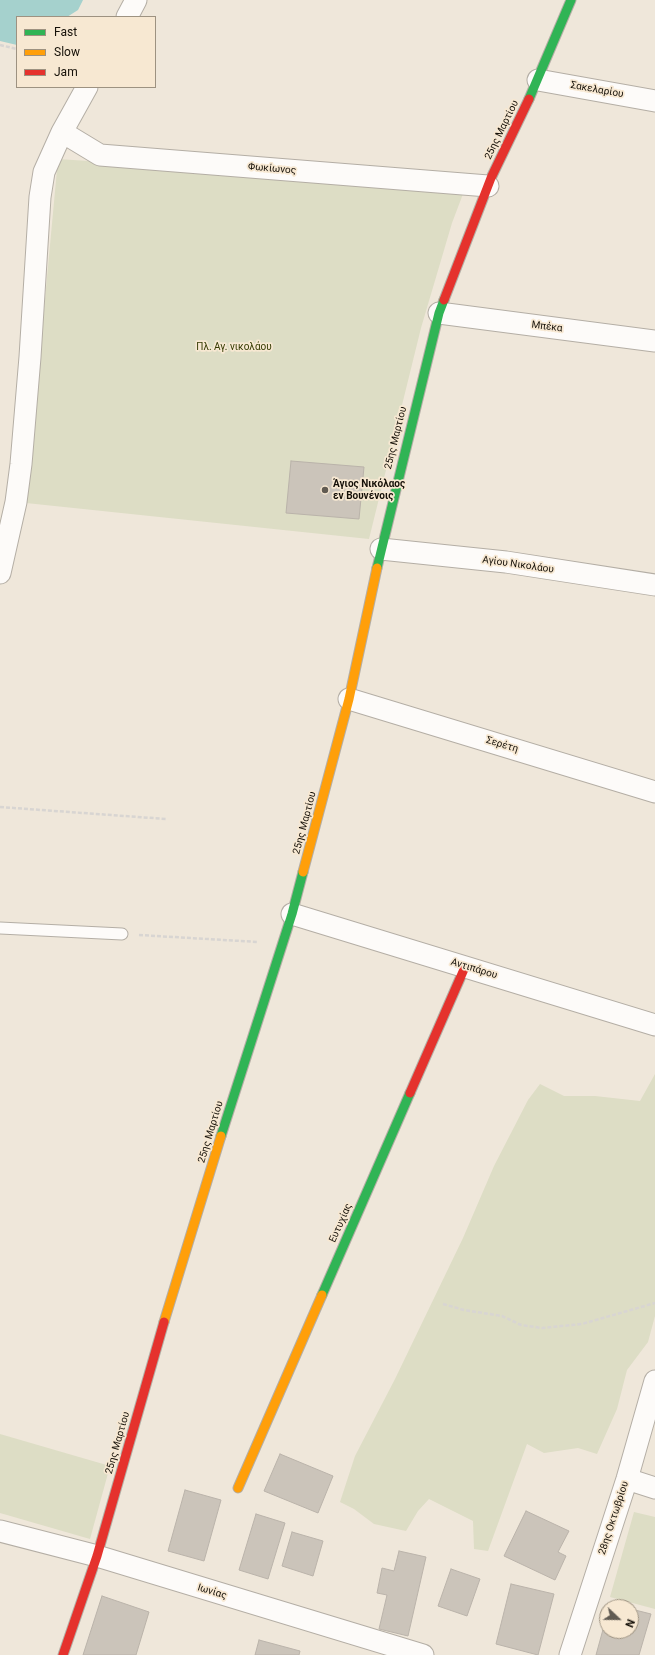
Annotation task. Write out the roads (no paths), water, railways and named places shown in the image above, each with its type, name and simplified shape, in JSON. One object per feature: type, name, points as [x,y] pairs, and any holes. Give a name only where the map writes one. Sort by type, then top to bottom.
[{"type":"street","points":[[128,16],[136,0]]},
{"type":"street","name":"25ης Μαρτίου","points":[[62,1655],[97,1556],[161,1331],[231,1102],[292,914],[349,699],[381,549],[439,313],[488,186],[538,80],[571,0]]},
{"type":"street","name":"Σακελαρίου","points":[[538,80],[655,101]]},
{"type":"street","points":[[0,574],[16,502],[21,464],[30,357],[40,197],[44,172],[62,132],[86,88]]},
{"type":"street","name":"Φωκίωνος","points":[[62,132],[100,155],[488,186]]},
{"type":"street","name":"Μπέκα","points":[[439,313],[655,341]]},
{"type":"street","name":"Αγίου Νικολάου","points":[[381,549],[506,562],[655,585]]},
{"type":"street","name":"Σερέτη","points":[[349,699],[655,792]]},
{"type":"street","name":"Αντιπάρου","points":[[292,914],[655,1025]]},
{"type":"street","name":"Ευτυχίας","points":[[238,1488],[465,967]]},
{"type":"street","name":"28ης Οκτωβρίου","points":[[570,1655],[627,1480],[655,1381]]},
{"type":"street","points":[[627,1480],[655,1488]]},
{"type":"street","name":"Ιωνίας","points":[[0,1531],[97,1556],[423,1655]]},
{"type":"lane","points":[[0,928],[122,934]]},
{"type":"water","points":[[0,0],[83,0],[78,10],[69,16],[16,16],[16,45],[0,41]]},
{"type":"place","name":"Άγιος Νικόλαος εν Βουνένοις","points":[[325,490]]},
{"type":"park label","name":"Πλ. Αγ. νικολάου","points":[[234,347]]}]
